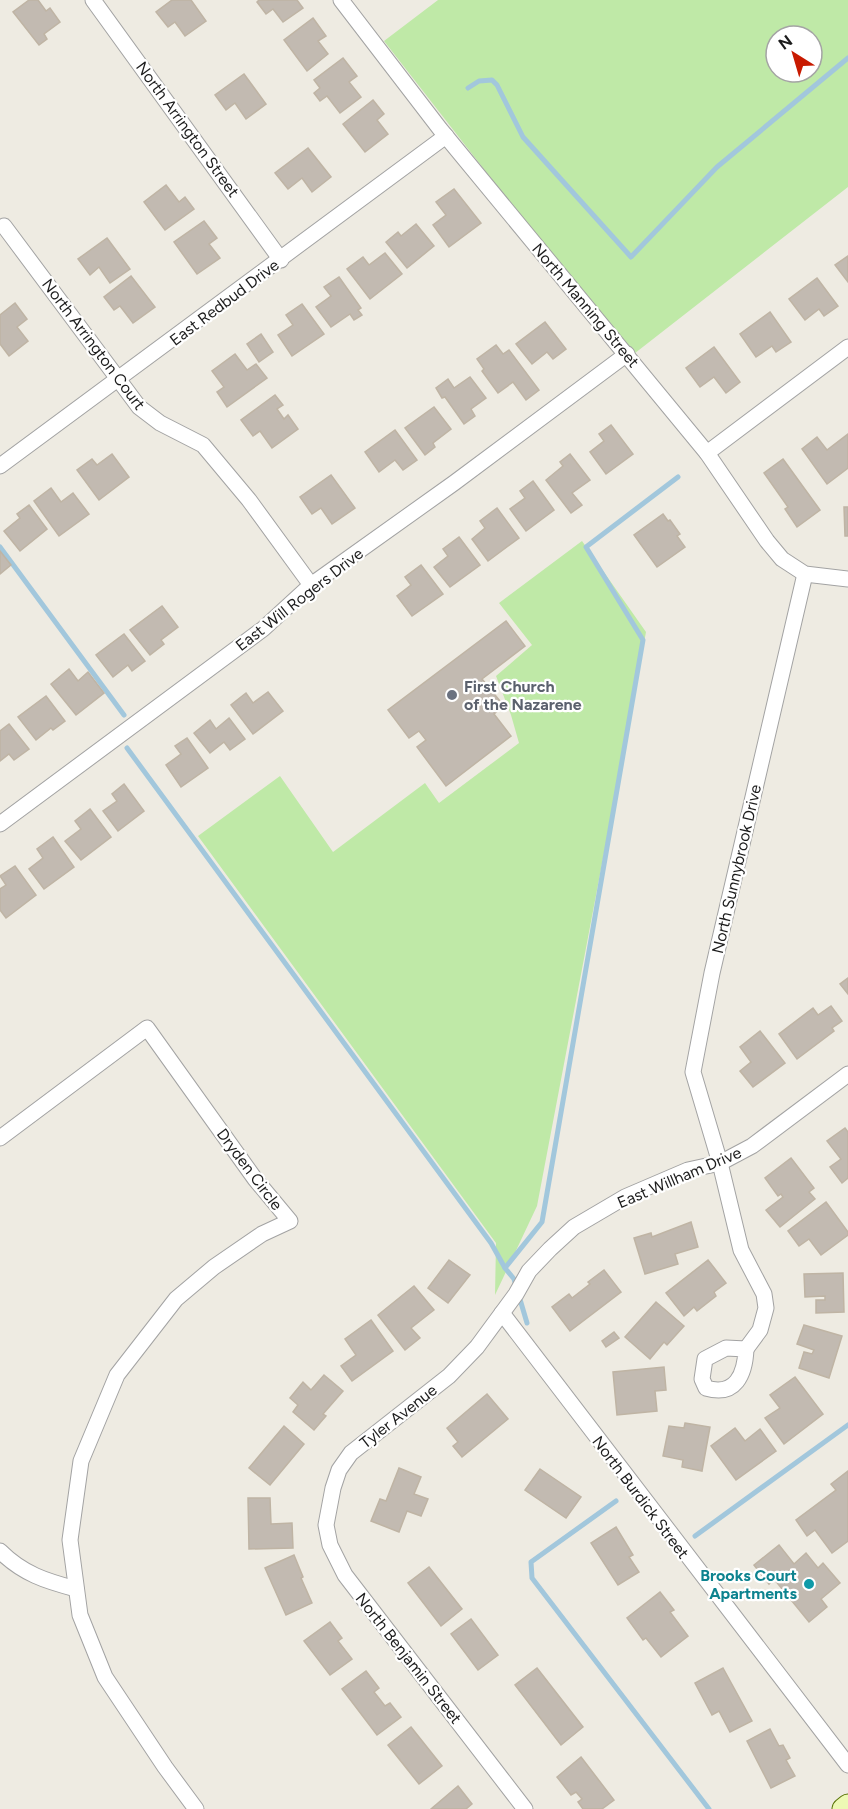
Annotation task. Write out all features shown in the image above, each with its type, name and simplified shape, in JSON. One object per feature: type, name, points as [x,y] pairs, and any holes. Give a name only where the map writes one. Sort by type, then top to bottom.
[{"type":"main road","points":[[843,1809],[848,1805]]},
{"type":"street","name":"North Arrington Street","points":[[93,0],[281,260]]},
{"type":"street","name":"North Manning Street","points":[[341,0],[446,136],[707,453],[767,541],[782,559],[805,574],[848,579]]},
{"type":"street","name":"East Redbud Drive","points":[[0,466],[446,136]]},
{"type":"street","name":"North Arrington Court","points":[[4,226],[139,407],[160,423],[203,445],[249,500],[311,585]]},
{"type":"street","points":[[707,453],[848,347]]},
{"type":"street","name":"East Will Rogers Drive","points":[[0,824],[263,629],[311,585],[462,477],[627,354]]},
{"type":"street","name":"North Sunnybrook Drive","points":[[746,1349],[760,1330],[766,1308],[764,1294],[741,1250],[720,1163],[693,1072],[712,973],[805,574]]},
{"type":"street","name":"Dryden Circle","points":[[0,1138],[147,1028],[255,1179],[290,1221],[262,1234],[243,1247],[214,1267],[176,1299],[117,1375],[81,1461],[70,1540],[76,1590]]},
{"type":"street","name":"East Willham Drive","points":[[477,1347],[516,1294],[529,1271],[574,1227],[625,1197],[688,1170],[720,1163],[752,1146],[848,1074]]},
{"type":"street","name":"North Burdick Street","points":[[502,1312],[848,1766]]},
{"type":"street","name":"Tyler Avenue","points":[[333,1493],[339,1470],[351,1453],[449,1376],[477,1347]]},
{"type":"street","name":"North Benjamin Street","points":[[333,1493],[326,1525],[330,1545],[345,1575],[525,1809]]},
{"type":"street","points":[[0,1551],[14,1564],[43,1580],[76,1590],[80,1615],[105,1677],[196,1809]]},
{"type":"green space","points":[[438,0],[848,0],[848,187],[630,357],[384,41]]},
{"type":"green space","points":[[582,541],[646,632],[537,1206],[495,1295],[496,1243],[198,836],[280,776],[333,852],[425,783],[439,803],[519,743],[496,676],[532,645],[499,603]]},
{"type":"building","points":[[29,0],[38,0],[46,11],[50,8],[60,22],[44,34],[47,39],[39,45],[13,12]]},
{"type":"building","points":[[172,0],[191,0],[206,21],[185,36],[175,22],[168,27],[156,12]]},
{"type":"building","points":[[259,0],[297,0],[303,8],[283,22],[273,9],[266,14],[257,2]]},
{"type":"building","points":[[313,18],[326,36],[318,41],[328,54],[307,71],[284,40]]},
{"type":"building","points":[[343,58],[357,76],[349,82],[361,97],[340,113],[327,96],[320,101],[314,93],[320,88],[314,80]]},
{"type":"building","points":[[244,74],[266,104],[246,119],[235,103],[226,110],[215,95]]},
{"type":"building","points":[[373,100],[384,114],[377,120],[388,134],[365,152],[343,124]]},
{"type":"building","points":[[308,148],[331,177],[312,192],[302,178],[288,189],[275,173]]},
{"type":"building","points":[[166,185],[179,202],[185,197],[194,209],[165,230],[144,202]]},
{"type":"building","points":[[454,189],[481,223],[449,247],[433,225],[446,215],[436,202]]},
{"type":"building","points":[[204,221],[217,238],[209,244],[220,258],[197,274],[174,242]]},
{"type":"building","points":[[416,224],[434,246],[407,268],[386,242],[398,232],[401,236]]},
{"type":"building","points":[[107,238],[130,269],[110,283],[99,267],[90,275],[78,259]]},
{"type":"building","points":[[385,253],[402,274],[370,299],[347,269],[363,257],[369,265]]},
{"type":"building","points":[[848,256],[848,282],[835,265]]},
{"type":"building","points":[[131,276],[155,307],[133,323],[120,306],[114,310],[104,297]]},
{"type":"building","points":[[339,277],[361,308],[358,310],[362,315],[354,320],[350,314],[331,327],[316,307],[331,296],[324,287]]},
{"type":"building","points":[[817,278],[838,306],[824,316],[819,309],[805,320],[789,299]]},
{"type":"building","points":[[15,303],[27,319],[17,327],[28,341],[9,356],[0,344],[0,315]]},
{"type":"building","points":[[302,304],[324,334],[292,356],[278,335],[293,325],[286,315]]},
{"type":"building","points":[[770,312],[791,342],[776,352],[772,346],[756,357],[740,334]]},
{"type":"building","points":[[545,322],[566,349],[553,359],[547,352],[532,364],[516,344]]},
{"type":"building","points":[[261,334],[273,352],[259,362],[247,344]]},
{"type":"building","points":[[496,345],[503,354],[509,350],[539,390],[526,400],[513,382],[498,393],[482,371],[484,369],[477,359]]},
{"type":"building","points":[[714,347],[740,382],[726,393],[714,377],[700,387],[686,368]]},
{"type":"building","points":[[235,354],[247,370],[256,364],[267,378],[227,407],[217,392],[224,387],[212,371]]},
{"type":"building","points":[[470,377],[486,398],[471,409],[475,416],[464,424],[436,388],[448,379],[454,388]]},
{"type":"building","points":[[275,395],[283,405],[277,409],[284,419],[288,415],[298,429],[272,448],[260,431],[253,436],[241,420]]},
{"type":"building","points":[[434,407],[451,429],[433,443],[435,447],[425,455],[405,428]]},
{"type":"building","points":[[611,425],[633,454],[606,474],[590,452],[604,441],[599,434]]},
{"type":"building","points":[[395,430],[417,460],[403,470],[395,460],[379,472],[365,452]]},
{"type":"building","points":[[848,434],[848,468],[827,484],[802,449],[817,437],[827,450]]},
{"type":"building","points":[[112,454],[129,477],[99,500],[77,470],[92,459],[97,465]]},
{"type":"building","points":[[570,454],[590,480],[572,493],[582,505],[571,513],[546,480],[563,466],[560,462]]},
{"type":"building","points":[[783,459],[820,510],[797,527],[785,509],[788,507],[764,473]]},
{"type":"building","points":[[331,475],[355,508],[332,524],[321,508],[312,514],[300,497]]},
{"type":"building","points":[[533,481],[554,510],[526,531],[510,509],[525,498],[520,491]]},
{"type":"building","points":[[51,488],[61,502],[73,493],[89,514],[59,536],[34,501]]},
{"type":"building","points":[[29,505],[47,529],[20,551],[4,531],[20,518],[17,514]]},
{"type":"building","points":[[844,507],[848,507],[848,536],[845,536]]},
{"type":"building","points":[[497,508],[519,538],[488,561],[472,539],[485,528],[480,521]]},
{"type":"building","points":[[663,514],[680,534],[677,536],[685,547],[657,567],[634,535]]},
{"type":"building","points":[[459,537],[480,565],[450,587],[434,567],[448,556],[443,549]]},
{"type":"building","points":[[0,551],[11,565],[0,574]]},
{"type":"building","points":[[421,565],[443,594],[412,616],[397,596],[411,585],[405,577]]},
{"type":"building","points":[[162,606],[178,627],[161,640],[164,644],[150,655],[130,630]]},
{"type":"building","name":"First Church of the Nazarene","points":[[506,621],[525,646],[482,679],[504,706],[494,714],[511,736],[446,786],[417,747],[426,740],[419,731],[409,738],[388,710]]},
{"type":"building","points":[[124,634],[145,661],[132,671],[128,665],[113,677],[96,655]]},
{"type":"building","points":[[69,669],[78,681],[88,672],[104,693],[76,715],[51,684]]},
{"type":"building","points":[[268,692],[283,711],[253,734],[231,705],[246,693],[253,703]]},
{"type":"building","points":[[46,696],[65,721],[53,730],[51,728],[36,740],[18,717]]},
{"type":"building","points":[[229,718],[245,739],[230,750],[224,742],[210,753],[194,733],[210,720],[216,729]]},
{"type":"building","points":[[9,724],[29,749],[14,760],[9,754],[0,761],[0,731]]},
{"type":"building","points":[[187,738],[208,768],[181,787],[166,765],[181,754],[175,746]]},
{"type":"building","points":[[124,784],[144,811],[118,831],[103,811],[117,801],[112,794]]},
{"type":"building","points":[[90,809],[111,837],[81,860],[65,841],[81,829],[75,821]]},
{"type":"building","points":[[53,837],[74,867],[44,889],[29,869],[43,858],[37,849]]},
{"type":"building","points":[[15,866],[36,895],[6,918],[0,910],[0,889],[6,885],[0,876]]},
{"type":"building","points":[[848,978],[848,994],[840,984]]},
{"type":"building","points":[[831,1006],[842,1021],[832,1028],[834,1031],[797,1059],[779,1034],[813,1008],[818,1015]]},
{"type":"building","points":[[760,1031],[785,1063],[753,1087],[740,1071],[751,1062],[740,1047]]},
{"type":"building","points":[[845,1128],[848,1132],[848,1178],[842,1183],[830,1167],[841,1159],[827,1141]]},
{"type":"building","points":[[791,1158],[814,1188],[809,1192],[815,1199],[780,1227],[766,1210],[783,1197],[781,1194],[778,1196],[765,1178]]},
{"type":"building","points":[[826,1202],[848,1235],[821,1255],[809,1239],[799,1246],[788,1231]]},
{"type":"building","points":[[691,1222],[698,1247],[675,1254],[678,1264],[645,1274],[634,1238],[651,1233],[652,1237]]},
{"type":"building","points":[[449,1260],[470,1275],[448,1303],[428,1288]]},
{"type":"building","points":[[708,1260],[726,1283],[714,1292],[716,1296],[697,1311],[694,1307],[684,1316],[666,1293]]},
{"type":"building","points":[[604,1270],[621,1292],[570,1331],[552,1307],[569,1294],[572,1298]]},
{"type":"building","points":[[843,1273],[844,1312],[816,1313],[816,1300],[825,1300],[825,1296],[805,1297],[804,1274]]},
{"type":"building","points":[[414,1286],[434,1310],[411,1328],[420,1338],[405,1350],[378,1315]]},
{"type":"building","points":[[656,1302],[684,1326],[667,1345],[664,1342],[650,1359],[625,1337]]},
{"type":"building","points":[[371,1320],[393,1351],[352,1381],[341,1366],[356,1355],[345,1339]]},
{"type":"building","points":[[804,1325],[842,1336],[829,1378],[799,1368],[804,1352],[812,1354],[814,1350],[797,1344]]},
{"type":"building","points":[[614,1332],[619,1338],[606,1347],[602,1341]]},
{"type":"building","points":[[664,1367],[666,1390],[655,1391],[657,1411],[617,1415],[613,1372]]},
{"type":"building","points":[[324,1375],[343,1391],[323,1414],[326,1416],[314,1430],[293,1412],[298,1405],[290,1398],[303,1382],[311,1390]]},
{"type":"building","points":[[795,1377],[823,1414],[784,1444],[765,1418],[780,1408],[770,1395]]},
{"type":"building","points":[[487,1394],[508,1419],[462,1457],[453,1446],[458,1442],[447,1428]]},
{"type":"building","points":[[685,1423],[710,1427],[702,1471],[682,1467],[683,1460],[663,1456],[669,1426],[684,1428]]},
{"type":"building","points":[[284,1426],[304,1444],[270,1485],[249,1468]]},
{"type":"building","points":[[735,1428],[745,1441],[760,1429],[776,1451],[736,1480],[711,1446]]},
{"type":"building","points":[[399,1468],[421,1477],[414,1494],[428,1499],[421,1516],[407,1511],[399,1532],[371,1521],[380,1499],[386,1501]]},
{"type":"building","points":[[540,1469],[581,1497],[566,1518],[525,1490]]},
{"type":"building","points":[[848,1471],[848,1541],[832,1553],[815,1530],[807,1536],[796,1520],[836,1490],[831,1484]]},
{"type":"building","points":[[248,1498],[270,1498],[271,1524],[292,1523],[293,1548],[249,1549]]},
{"type":"building","points":[[616,1527],[633,1555],[629,1557],[639,1572],[618,1585],[591,1543]]},
{"type":"building","name":"Brooks Court Apartments","points":[[779,1545],[794,1564],[806,1553],[818,1568],[823,1563],[840,1583],[821,1599],[827,1607],[809,1622],[774,1579],[769,1584],[754,1565]]},
{"type":"building","points":[[294,1555],[312,1603],[286,1615],[265,1568]]},
{"type":"building","points":[[429,1567],[462,1609],[441,1626],[408,1583]]},
{"type":"building","points":[[660,1592],[674,1610],[670,1612],[688,1636],[661,1657],[646,1638],[643,1640],[627,1618]]},
{"type":"building","points":[[471,1619],[498,1655],[478,1670],[451,1634]]},
{"type":"building","points":[[330,1622],[342,1638],[338,1641],[352,1659],[330,1675],[304,1641]]},
{"type":"building","points":[[537,1668],[583,1727],[561,1745],[515,1685]]},
{"type":"building","points":[[723,1668],[752,1721],[730,1732],[719,1711],[712,1715],[695,1683]]},
{"type":"building","points":[[366,1671],[379,1688],[374,1692],[385,1706],[390,1703],[401,1717],[377,1735],[342,1689]]},
{"type":"building","points":[[411,1727],[442,1766],[419,1784],[388,1745]]},
{"type":"building","points":[[770,1729],[779,1746],[783,1745],[790,1758],[786,1760],[795,1776],[771,1788],[747,1741]]},
{"type":"building","points":[[581,1757],[614,1800],[602,1809],[583,1809],[578,1802],[582,1799],[576,1792],[571,1795],[557,1777]]},
{"type":"building","points":[[458,1786],[472,1804],[466,1809],[431,1809]]},
{"type":"waterway","points":[[468,88],[479,81],[492,80],[497,85],[523,137],[631,257],[717,167],[848,58]]},
{"type":"waterway","points":[[527,1323],[514,1279],[505,1268],[542,1222],[643,640],[586,547],[678,477]]},
{"type":"waterway","points":[[0,547],[124,715]]},
{"type":"waterway","points":[[127,748],[491,1243],[505,1268]]},
{"type":"waterway","points":[[695,1536],[848,1425]]},
{"type":"waterway","points":[[616,1501],[531,1562],[532,1578],[709,1809]]},
{"type":"place","name":"First Church of the Nazarene","points":[[452,695]]},
{"type":"place","name":"Brooks Court Apartments","points":[[809,1584]]}]
